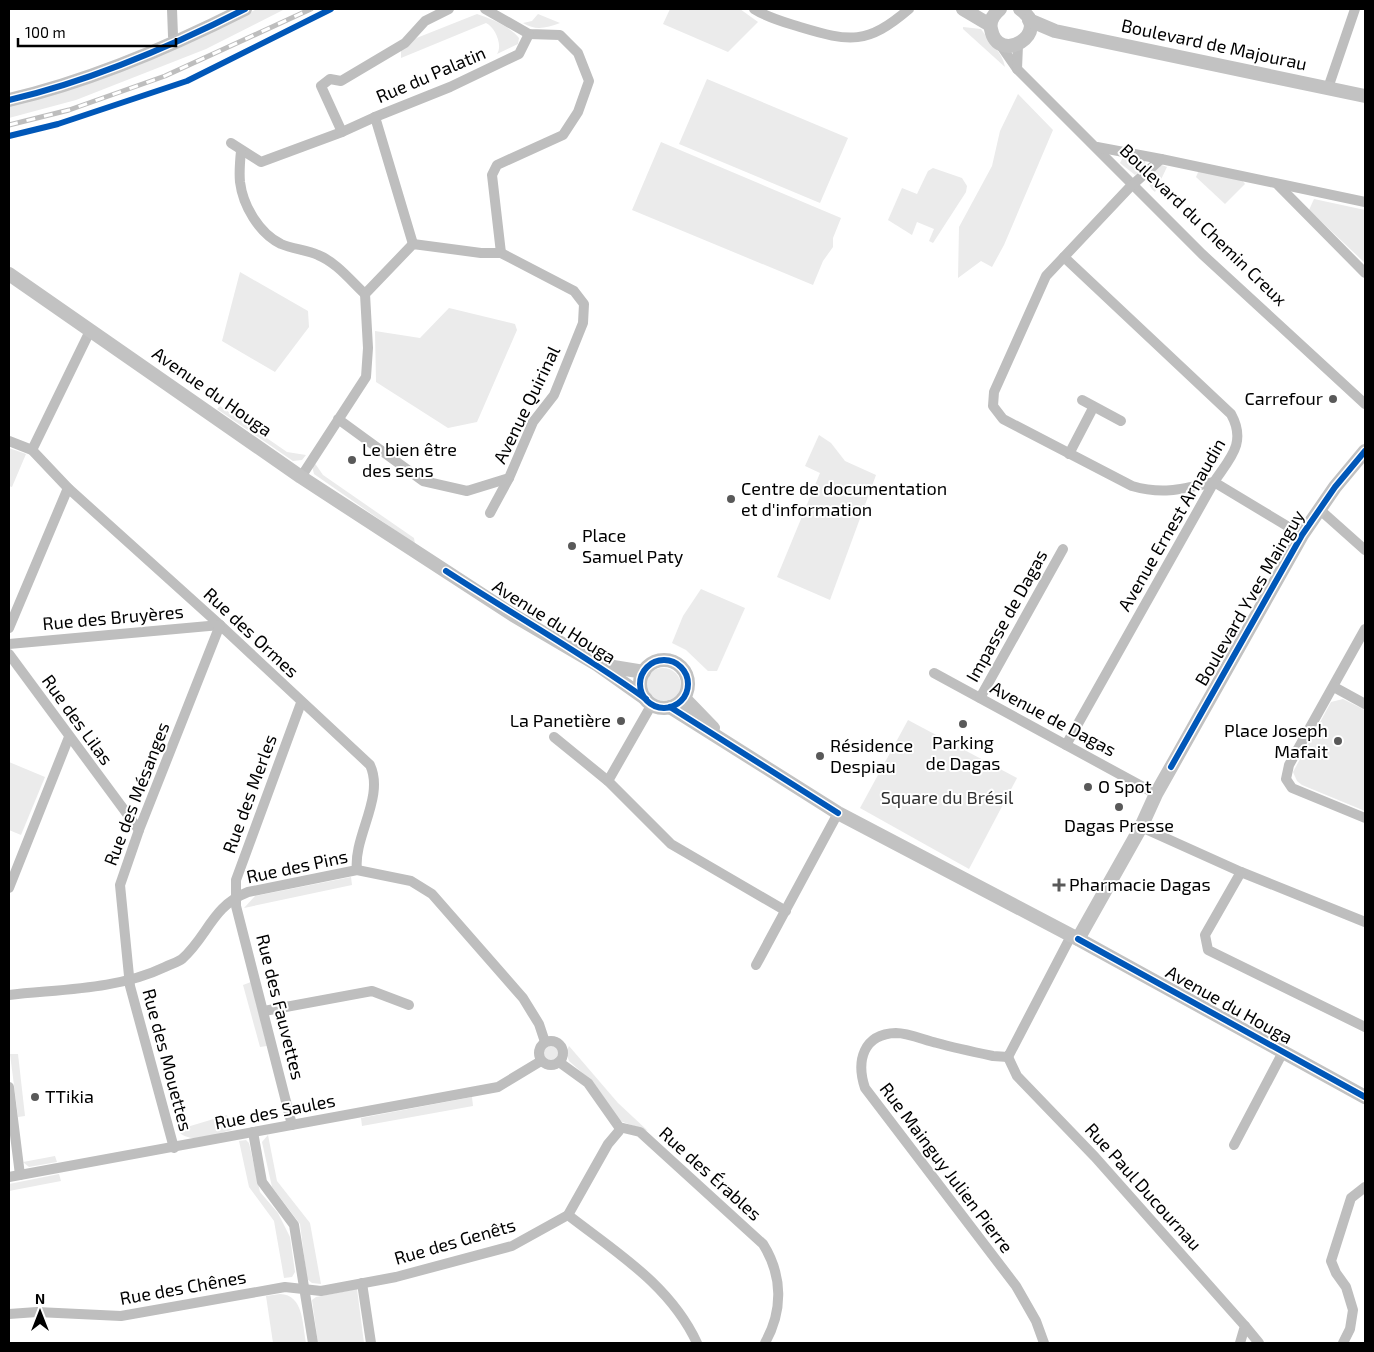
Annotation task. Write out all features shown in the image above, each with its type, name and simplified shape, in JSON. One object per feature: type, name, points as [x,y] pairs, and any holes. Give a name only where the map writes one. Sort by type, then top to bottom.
[{"type":"main road","points":[[9,91],[92,66],[173,36],[228,9]]},
{"type":"main road","points":[[9,100],[32,95],[112,68],[182,40],[244,9]]},
{"type":"main road","points":[[964,9],[995,16],[994,38],[999,43],[1005,45],[1018,44],[1026,17]]},
{"type":"main road","name":"Boulevard de Majourau","points":[[1026,17],[1055,30],[1365,96]]},
{"type":"main road","name":"Avenue du Houga","points":[[9,274],[301,477],[513,615],[598,665],[649,702]]},
{"type":"main road","name":"Boulevard Yves Mainguy","points":[[1074,937],[1141,827],[1156,794],[1302,535],[1319,508],[1365,451]]},
{"type":"main road","points":[[670,707],[684,698],[688,683],[687,676],[679,665],[672,661],[656,662],[644,672],[640,687],[649,702],[670,707],[697,725],[731,743]]},
{"type":"main road","name":"Avenue du Houga","points":[[598,665],[644,672]]},
{"type":"main road","points":[[684,698],[731,743]]},
{"type":"main road","name":"Avenue du Houga","points":[[731,743],[838,813],[1074,937],[1365,1097]]},
{"type":"street","points":[[172,9],[173,36]]},
{"type":"street","points":[[342,132],[322,86],[330,79],[341,81],[405,43],[425,22],[449,9]]},
{"type":"street","points":[[485,9],[529,34],[560,35],[578,52],[588,81],[578,112],[563,135],[497,165],[492,175],[501,253]]},
{"type":"street","points":[[754,9],[765,16],[839,39],[865,37],[890,26],[909,9]]},
{"type":"street","points":[[1328,88],[1355,9]]},
{"type":"street","name":"Rue du Palatin","points":[[413,244],[375,117],[450,87],[520,54],[529,34]]},
{"type":"street","name":"Boulevard du Chemin Creux","points":[[999,43],[1017,69],[1202,254],[1365,404]]},
{"type":"street","points":[[1017,69],[1018,44]]},
{"type":"street","points":[[231,143],[241,151],[262,162],[342,132],[375,117]]},
{"type":"street","points":[[1097,147],[1365,202]]},
{"type":"street","points":[[241,151],[240,180],[243,194],[253,217],[268,236],[282,244],[318,254],[330,261],[365,294],[368,348],[366,377],[301,477]]},
{"type":"street","points":[[1161,159],[1133,184],[1046,276],[994,392],[993,406],[1004,419],[1132,486],[1153,492],[1174,491],[1214,482],[1302,535]]},
{"type":"street","points":[[1277,184],[1365,273]]},
{"type":"street","points":[[365,294],[413,244]]},
{"type":"street","name":"Avenue Quirinal","points":[[338,419],[424,481],[467,491],[509,478],[533,422],[554,395],[583,323],[584,304],[574,291],[501,253],[482,253],[413,244]]},
{"type":"street","name":"Avenue Ernest Arnaudin","points":[[1064,257],[1231,414],[1238,426],[1239,439],[1235,451],[1214,482],[1066,745]]},
{"type":"street","points":[[9,441],[32,450],[90,331]]},
{"type":"street","points":[[1082,400],[1093,408],[1121,422]]},
{"type":"street","points":[[1070,454],[1093,408]]},
{"type":"street","name":"Rue des Ormes","points":[[32,450],[68,488],[220,625],[301,703],[370,765],[374,773],[374,791],[357,870]]},
{"type":"street","points":[[490,513],[509,478]]},
{"type":"street","points":[[9,628],[68,488]]},
{"type":"street","points":[[1319,508],[1365,550]]},
{"type":"street","name":"Impasse de Dagas","points":[[980,698],[1063,549]]},
{"type":"street","name":"Rue des Bruyères","points":[[9,644],[220,625]]},
{"type":"street","name":"Rue des Mésanges","points":[[129,981],[120,885],[139,830],[220,625]]},
{"type":"street","points":[[1365,629],[1289,765],[1286,779],[1292,788],[1365,818]]},
{"type":"street","name":"Rue des Lilas","points":[[9,654],[68,737],[139,830]]},
{"type":"street","name":"Avenue de Dagas","points":[[934,673],[1156,794]]},
{"type":"street","points":[[1334,687],[1365,704]]},
{"type":"street","points":[[608,781],[649,702]]},
{"type":"street","name":"Rue des Merles","points":[[236,897],[236,880],[301,703]]},
{"type":"street","points":[[9,888],[11,871],[68,737]]},
{"type":"street","points":[[554,737],[608,781],[672,844],[786,911]]},
{"type":"street","points":[[756,965],[838,813]]},
{"type":"street","points":[[1141,827],[1241,872],[1365,922]]},
{"type":"street","name":"Rue des Pins","points":[[9,995],[129,981],[152,973],[182,959],[212,920],[236,897],[248,892],[357,870],[411,882],[432,894],[523,998],[532,1010],[545,1042]]},
{"type":"street","points":[[1241,872],[1206,935],[1208,950],[1365,1027]]},
{"type":"street","name":"Rue des Fauvettes","points":[[236,897],[236,906],[292,1125]]},
{"type":"street","points":[[1008,1057],[1074,937]]},
{"type":"street","name":"Rue des Mouettes","points":[[129,981],[174,1148]]},
{"type":"street","points":[[264,1011],[372,991],[409,1005]]},
{"type":"street","name":"Rue Mainguy Julien Pierre","points":[[1008,1057],[993,1056],[897,1033],[878,1036],[866,1048],[861,1060],[860,1073],[865,1088],[1016,1286],[1036,1321],[1044,1343]]},
{"type":"street","points":[[553,1040],[560,1044],[563,1055],[559,1062],[548,1065],[541,1061],[538,1050],[545,1042],[553,1040]]},
{"type":"street","points":[[1234,1145],[1283,1052]]},
{"type":"street","name":"Rue Paul Ducournau","points":[[1008,1057],[1017,1076],[1095,1157],[1260,1343]]},
{"type":"street","name":"Rue des Saules","points":[[9,1177],[498,1087],[541,1061]]},
{"type":"street","points":[[559,1062],[588,1083],[620,1131],[608,1144],[568,1214],[652,1280],[677,1307],[697,1343]]},
{"type":"street","points":[[9,1087],[20,1175]]},
{"type":"street","name":"Rue des Érables","points":[[619,1127],[640,1132],[763,1244],[773,1259],[778,1283],[779,1306],[774,1327],[765,1343]]},
{"type":"street","points":[[252,1132],[262,1182],[294,1225],[313,1343]]},
{"type":"street","points":[[1343,1343],[1350,1329],[1353,1310],[1346,1287],[1336,1273],[1332,1261],[1351,1198],[1365,1187]]},
{"type":"street","name":"Rue des Genêts","points":[[303,1289],[322,1291],[396,1277],[512,1246],[568,1214]]},
{"type":"street","points":[[362,1283],[371,1343]]},
{"type":"street","name":"Rue des Chênes","points":[[9,1314],[38,1312],[121,1316],[285,1287],[303,1289]]},
{"type":"street","points":[[1240,1343],[1245,1326]]},
{"type":"green space","points":[[257,9],[285,9],[206,49],[76,100],[9,118],[9,106],[184,46]]},
{"type":"green space","points":[[670,9],[740,9],[758,22],[728,52],[663,24]]},
{"type":"green space","points":[[477,14],[505,26],[519,38],[518,44],[497,54],[499,41],[492,28],[486,23],[401,58],[401,49],[414,39]]},
{"type":"green space","points":[[538,14],[560,23],[541,28],[528,26],[523,23],[532,21]]},
{"type":"green space","points":[[963,27],[981,29],[998,52],[1005,67],[963,29]]},
{"type":"green space","points":[[707,79],[848,138],[820,203],[679,144]]},
{"type":"green space","points":[[1018,94],[1053,130],[1004,245],[992,267],[981,261],[958,278],[959,227],[992,166],[1000,131]]},
{"type":"green space","points":[[661,142],[841,218],[833,238],[833,247],[823,261],[813,285],[632,210]]},
{"type":"green space","points":[[1129,156],[1145,161],[1146,166],[1135,175],[1120,163],[1123,157]]},
{"type":"green space","points":[[1162,165],[1167,167],[1155,192],[1149,185],[1150,177]]},
{"type":"green space","points":[[933,168],[962,178],[967,186],[966,192],[933,243],[929,241],[934,229],[917,222],[912,235],[888,220],[902,188],[917,194],[928,171]]},
{"type":"green space","points":[[1199,170],[1242,180],[1245,184],[1225,204],[1196,177]]},
{"type":"green space","points":[[1314,199],[1365,210],[1365,263],[1309,210]]},
{"type":"green space","points":[[240,272],[308,311],[309,327],[275,372],[222,341]]},
{"type":"green space","points":[[449,308],[515,324],[517,330],[477,422],[448,428],[376,382],[375,331],[420,338]]},
{"type":"green space","points":[[220,406],[287,452],[306,455],[302,460],[293,461],[217,409]]},
{"type":"green space","points":[[819,435],[831,443],[845,461],[876,475],[830,600],[777,577],[820,473],[805,466]]},
{"type":"green space","points":[[9,448],[26,454],[12,487],[9,486]]},
{"type":"green space","points":[[314,462],[323,475],[414,538],[415,544],[314,474],[312,466]]},
{"type":"green space","points":[[701,589],[745,608],[717,671],[708,671],[686,650],[672,643],[683,616]]},
{"type":"green space","points":[[663,668],[675,674],[681,686],[675,698],[663,704],[651,698],[645,686],[651,674]]},
{"type":"green space","name":"Place Joseph Mafait","points":[[1343,699],[1365,710],[1365,811],[1302,785],[1297,781],[1293,772],[1331,702]]},
{"type":"green space","name":"Square du Brésil","points":[[908,720],[1017,778],[969,869],[860,808]]},
{"type":"green space","points":[[9,762],[45,777],[21,835],[9,830]]},
{"type":"green space","points":[[351,877],[352,885],[244,908],[255,896]]},
{"type":"green space","points":[[251,982],[267,1046],[260,1047],[243,985]]},
{"type":"green space","points":[[550,1045],[556,1047],[558,1053],[556,1059],[550,1061],[544,1059],[542,1053],[544,1047]]},
{"type":"green space","points":[[569,1046],[618,1103],[648,1131],[620,1121],[594,1083],[569,1061],[566,1052]]},
{"type":"green space","points":[[10,1054],[18,1054],[25,1116],[18,1117]]},
{"type":"green space","points":[[472,1097],[473,1106],[362,1126],[361,1118]]},
{"type":"green space","points":[[227,1115],[232,1130],[203,1138],[195,1138],[182,1135],[177,1130]]},
{"type":"green space","points":[[268,1135],[277,1181],[310,1223],[321,1284],[312,1283],[307,1279],[300,1224],[272,1187],[262,1142]]},
{"type":"green space","points":[[246,1140],[249,1143],[260,1192],[278,1213],[290,1237],[295,1272],[292,1277],[284,1278],[274,1221],[249,1187],[239,1141]]},
{"type":"green space","points":[[55,1156],[57,1162],[29,1167],[23,1162]]},
{"type":"green space","points":[[59,1174],[61,1181],[9,1191],[9,1184]]},
{"type":"green space","points":[[357,1289],[364,1343],[318,1343],[312,1300],[316,1297]]},
{"type":"green space","points":[[280,1294],[294,1299],[298,1305],[306,1343],[273,1343],[266,1296]]},
{"type":"railway","points":[[9,125],[69,110],[165,76],[311,9]]},
{"type":"cycle path","points":[[9,100],[70,83],[130,62],[188,37],[245,9]]},
{"type":"cycle path","points":[[9,136],[58,124],[187,81],[331,9]]},
{"type":"cycle path","points":[[1171,767],[1302,535],[1335,487],[1365,451]]},
{"type":"cycle path","points":[[446,571],[646,699]]},
{"type":"cycle path","points":[[664,660],[673,662],[681,667],[686,675],[688,684],[686,693],[681,701],[673,706],[664,708],[655,706],[647,701],[642,693],[640,684],[642,675],[647,667],[655,662],[664,660]]},
{"type":"cycle path","points":[[670,707],[838,813]]},
{"type":"cycle path","points":[[1078,939],[1365,1097]]},
{"type":"place","name":"Carrefour","points":[[1333,399]]},
{"type":"place","name":"Le bien être des sens","points":[[352,460]]},
{"type":"place","name":"Centre de documentation et d'information","points":[[731,499]]},
{"type":"place","name":"Place Samuel Paty","points":[[572,546]]},
{"type":"place","name":"La Panetière","points":[[621,721]]},
{"type":"place","name":"Parking de Dagas","points":[[963,724]]},
{"type":"place","name":"Place Joseph Mafait","points":[[1338,741]]},
{"type":"place","name":"Résidence Despiau","points":[[820,756]]},
{"type":"place","name":"O Spot","points":[[1088,787]]},
{"type":"place","name":"Dagas Presse","points":[[1119,807]]},
{"type":"place","name":"Pharmacie Dagas","points":[[1059,885]]},
{"type":"place","name":"TTikia","points":[[35,1097]]}]
